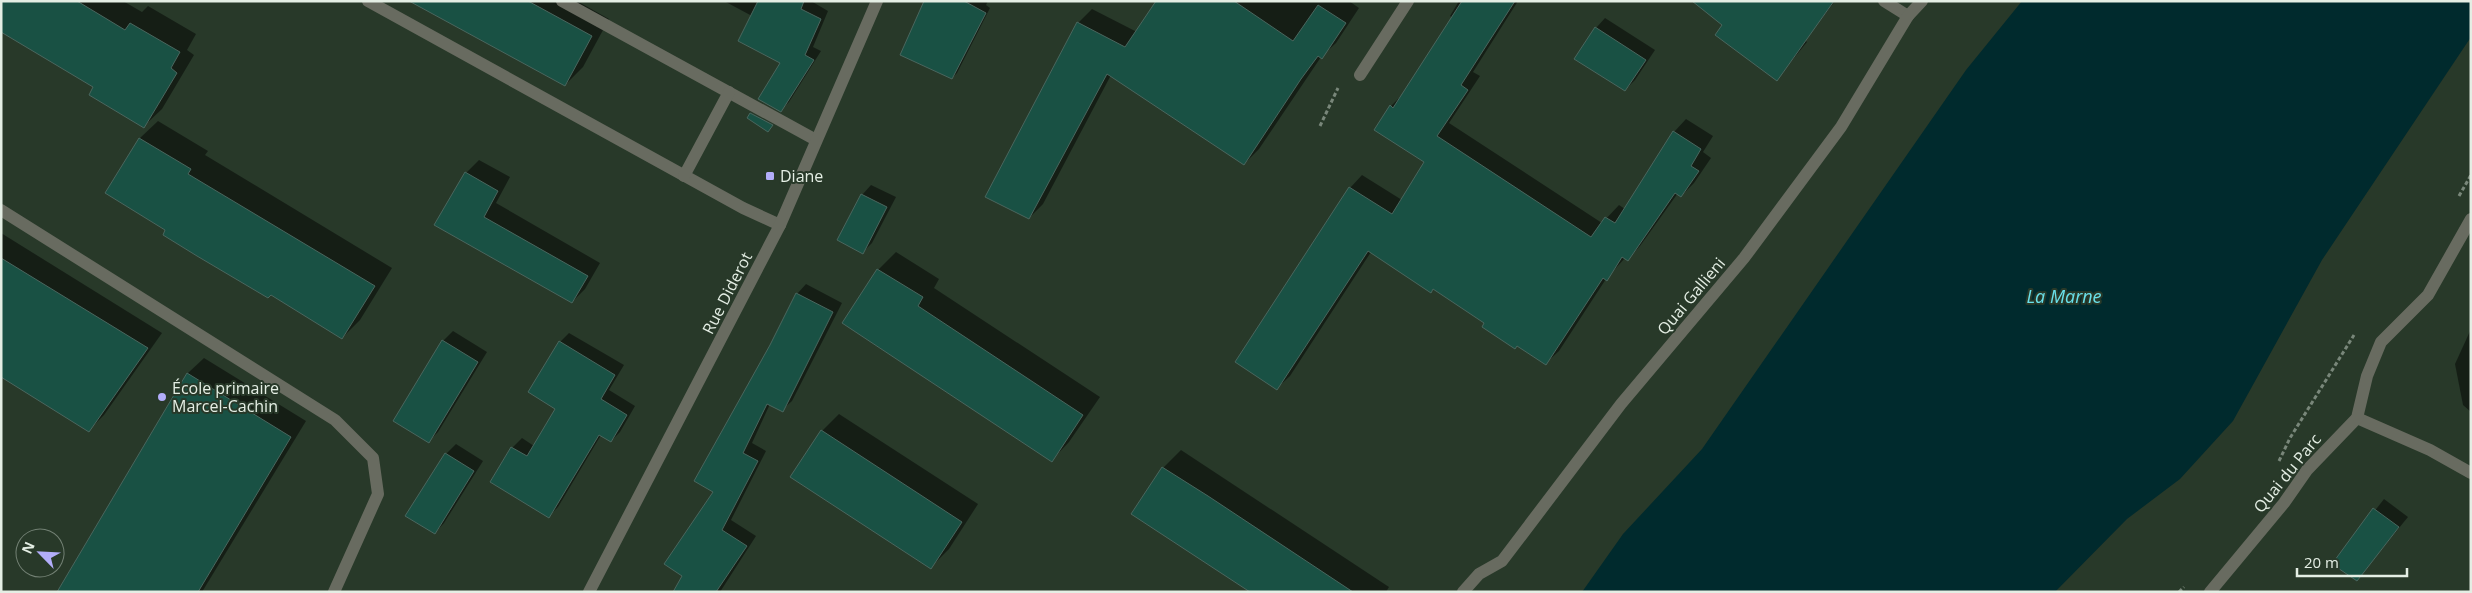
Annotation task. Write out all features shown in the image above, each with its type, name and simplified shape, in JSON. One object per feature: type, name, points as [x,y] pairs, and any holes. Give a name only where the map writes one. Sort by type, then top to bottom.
[{"type":"street","points":[[368,1],[684,176],[743,208],[780,225]]},
{"type":"street","points":[[562,1],[816,140]]},
{"type":"street","name":"Rue Diderot","points":[[589,592],[780,225],[877,1]]},
{"type":"street","points":[[1360,75],[1408,1]]},
{"type":"street","points":[[1884,1],[1908,16]]},
{"type":"street","name":"Quai Gallieni","points":[[1463,592],[1478,574],[1502,561],[1621,404],[1744,258],[1841,127],[1908,16],[1922,1]]},
{"type":"street","points":[[684,176],[729,92]]},
{"type":"street","points":[[1,210],[335,420],[373,458],[378,494],[334,592]]},
{"type":"street","points":[[2471,219],[2428,295],[2381,342],[2367,376],[2357,418],[2430,450],[2471,473]]},
{"type":"street","name":"Quai du Parc","points":[[2210,592],[2284,503],[2307,470],[2357,418]]},
{"type":"path","points":[[1320,126],[1340,86]]},
{"type":"path","points":[[2456,200],[2471,175]]},
{"type":"path","points":[[2277,465],[2290,438],[2355,332]]},
{"type":"path","points":[[2179,592],[2185,586]]},
{"type":"water","name":"La Marne","points":[[2022,1],[2471,1],[2471,37],[2322,260],[2233,421],[2180,479],[2127,519],[2055,592],[1582,592],[1623,534],[1702,449],[1966,70]]},
{"type":"building","points":[[1,1],[77,1],[125,30],[130,23],[180,52],[171,68],[177,73],[144,128],[89,95],[93,87],[1,32]]},
{"type":"building","points":[[409,1],[528,1],[592,36],[565,86]]},
{"type":"building","points":[[758,1],[804,1],[801,9],[821,19],[805,55],[814,60],[781,112],[758,99],[780,63],[738,41]]},
{"type":"building","points":[[924,1],[964,1],[986,13],[952,79],[900,55]]},
{"type":"building","points":[[1156,1],[1234,1],[1293,41],[1318,5],[1346,23],[1322,59],[1318,56],[1301,79],[1244,165],[1107,74],[1029,219],[985,197],[1077,22],[1125,47]]},
{"type":"building","points":[[1462,1],[1515,1],[1461,85],[1468,90],[1437,136],[1591,237],[1605,217],[1615,223],[1673,131],[1701,149],[1691,166],[1699,171],[1681,197],[1675,193],[1628,261],[1622,257],[1607,281],[1603,278],[1546,365],[1517,346],[1515,349],[1482,327],[1484,323],[1433,289],[1431,293],[1368,251],[1277,390],[1235,362],[1349,187],[1392,214],[1424,162],[1374,130],[1390,105],[1393,108]]},
{"type":"building","points":[[1692,1],[1834,1],[1777,81],[1715,35],[1722,25]]},
{"type":"building","points":[[1595,27],[1646,60],[1625,91],[1574,59]]},
{"type":"building","points":[[750,113],[773,125],[768,132],[747,118]]},
{"type":"building","points":[[139,138],[191,169],[188,174],[375,286],[342,339],[271,295],[268,298],[197,256],[163,235],[165,230],[105,193]]},
{"type":"building","points":[[465,172],[498,191],[484,217],[588,276],[572,303],[434,225]]},
{"type":"building","points":[[861,194],[887,207],[863,254],[837,240]]},
{"type":"building","points":[[1,258],[148,348],[89,432],[1,377]]},
{"type":"building","points":[[877,269],[923,297],[918,306],[1083,415],[1052,462],[842,323]]},
{"type":"building","points":[[796,293],[833,312],[783,412],[767,404],[743,453],[758,461],[722,530],[747,546],[716,592],[673,592],[682,576],[664,564],[713,492],[694,481],[770,345]]},
{"type":"building","points":[[442,340],[478,362],[429,443],[393,421]]},
{"type":"building","points":[[559,341],[615,375],[601,399],[627,415],[611,442],[599,435],[549,518],[490,482],[511,447],[527,456],[555,409],[528,392]]},
{"type":"building","points":[[187,373],[291,437],[198,592],[57,592]]},
{"type":"building","points":[[821,430],[962,522],[931,569],[790,477]]},
{"type":"building","points":[[445,453],[474,471],[435,534],[405,516]]},
{"type":"building","points":[[1162,467],[1353,592],[1250,592],[1131,514]]},
{"type":"building","points":[[2373,508],[2399,527],[2357,581],[2332,564]]},
{"type":"place","name":"Diane","points":[[770,176]]},
{"type":"place","name":"École primaire Marcel-Cachin","points":[[162,397]]}]
